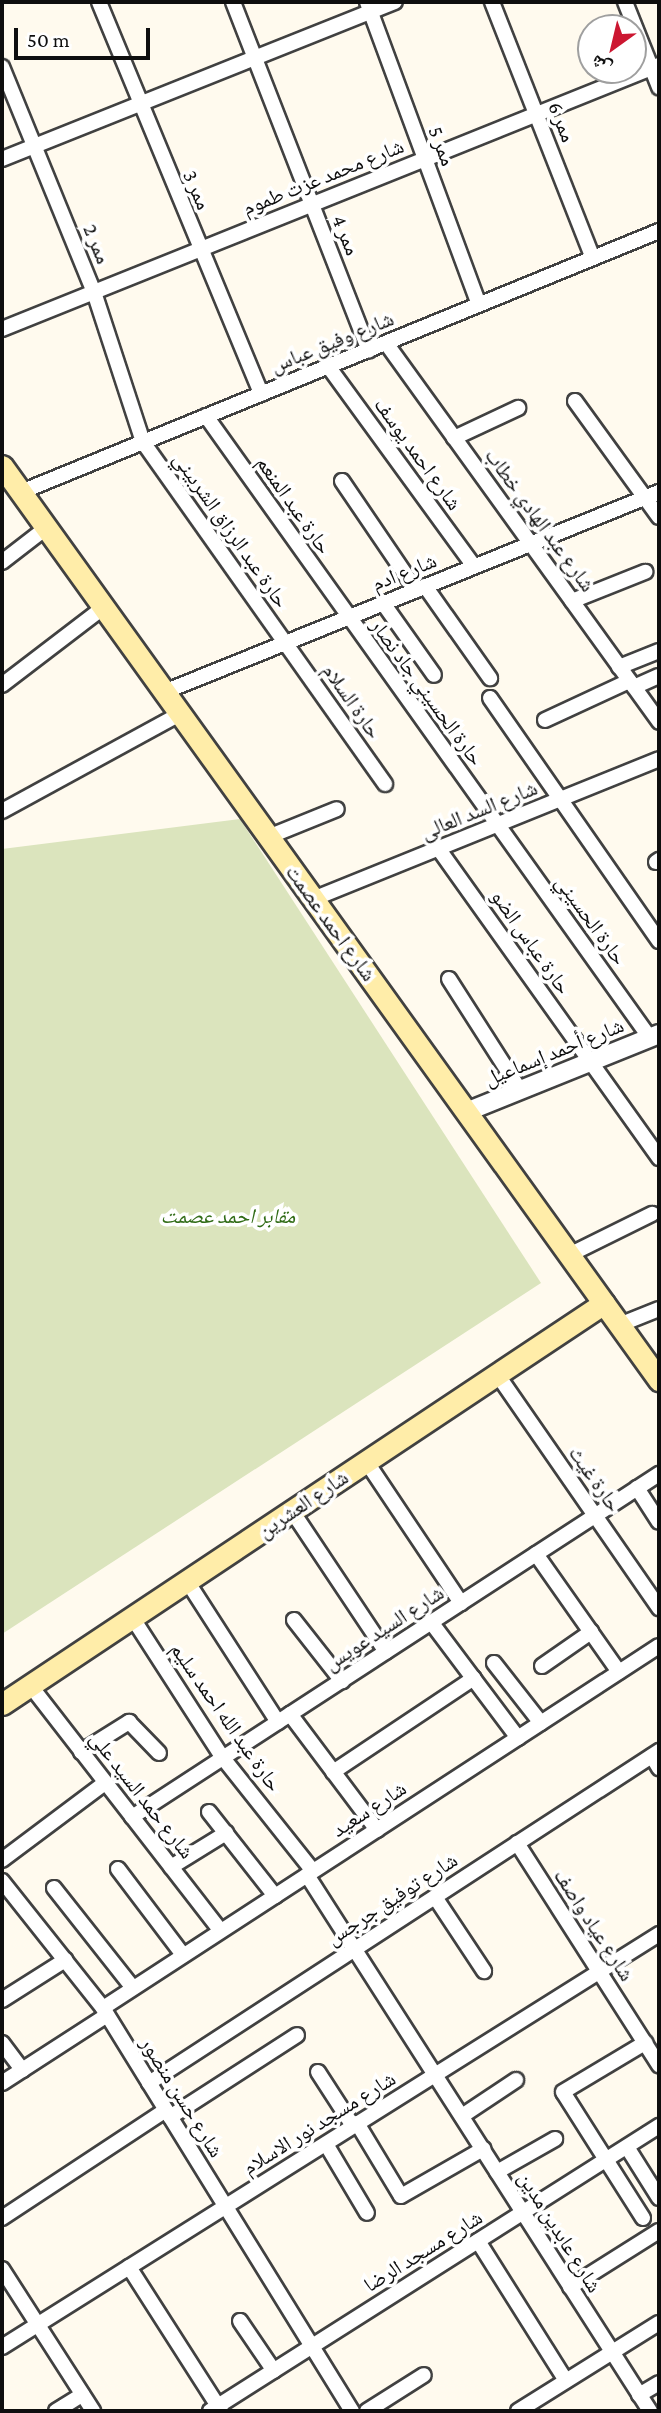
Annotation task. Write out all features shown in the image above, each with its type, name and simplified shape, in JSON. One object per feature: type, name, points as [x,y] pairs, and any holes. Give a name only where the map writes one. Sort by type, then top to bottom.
[{"type":"main road","name":"شارع احمد عصمت","points":[[2,466],[659,1380]]},
{"type":"main road","name":"شارع العشرين","points":[[2,1704],[604,1303]]},
{"type":"street","name":"ممر 3","points":[[99,2],[138,104],[261,394]]},
{"type":"street","name":"ممر 4","points":[[233,2],[253,59],[369,350]]},
{"type":"street","points":[[2,159],[253,59],[368,7],[395,2]]},
{"type":"street","name":"ممر 6","points":[[492,2],[593,258]]},
{"type":"street","points":[[625,2],[655,66],[659,88]]},
{"type":"street","name":"ممر 5","points":[[368,7],[479,304]]},
{"type":"street","name":"شارع محمد عزت طموم","points":[[2,329],[655,66]]},
{"type":"street","name":"ممر 2","points":[[2,67],[94,292],[143,442]]},
{"type":"street","name":"شارع وفيق عباس","points":[[21,492],[659,231]]},
{"type":"street","name":"شارع عبد الهادي خطاب","points":[[386,343],[659,722]]},
{"type":"street","name":"شارع احمد يوسف","points":[[328,366],[474,566]]},
{"type":"street","points":[[575,401],[659,517]]},
{"type":"street","points":[[454,438],[518,408]]},
{"type":"street","name":"حارة عبد المنعم","points":[[206,416],[348,617]]},
{"type":"street","name":"حارة عبد الرزاق الشربيني","points":[[143,442],[285,642]]},
{"type":"street","points":[[342,481],[490,678]]},
{"type":"street","name":"شارع ادم","points":[[164,692],[659,492]]},
{"type":"street","points":[[2,562],[46,528]]},
{"type":"street","points":[[572,601],[645,572]]},
{"type":"street","points":[[383,603],[434,675]]},
{"type":"street","points":[[2,685],[103,607]]},
{"type":"street","name":"حارة الحسيني جاد نصار","points":[[348,617],[497,826]]},
{"type":"street","name":"حارة السلام","points":[[285,642],[385,784]]},
{"type":"street","points":[[620,667],[659,651]]},
{"type":"street","points":[[545,720],[632,684],[659,676]]},
{"type":"street","points":[[490,698],[659,941]]},
{"type":"street","points":[[2,811],[180,714]]},
{"type":"street","name":"شارع السد العالى","points":[[313,899],[659,759]]},
{"type":"street","points":[[268,837],[337,809]]},
{"type":"street","name":"حارة الحسيني","points":[[497,826],[657,1036]]},
{"type":"street","name":"حارة عباس الضو","points":[[438,848],[659,1158]]},
{"type":"street","points":[[449,979],[520,1090]]},
{"type":"street","name":"شارع أحمد إسماعيل","points":[[466,1112],[657,1036]]},
{"type":"street","points":[[569,1255],[652,1214]]},
{"type":"street","points":[[619,1325],[659,1309]]},
{"type":"street","name":"حارة غيث","points":[[497,1374],[659,1608]]},
{"type":"street","points":[[366,1461],[461,1602]]},
{"type":"street","name":"شارع السيد عويس","points":[[132,1817],[659,1474]]},
{"type":"street","points":[[637,1488],[659,1522]]},
{"type":"street","points":[[292,1511],[386,1651]]},
{"type":"street","points":[[537,1554],[619,1672]]},
{"type":"street","points":[[187,1581],[284,1718],[333,1772],[377,1830]]},
{"type":"street","name":"حارة عبد الله احمد سليم","points":[[132,1617],[223,1758],[310,1873],[355,1949]]},
{"type":"street","points":[[294,1620],[342,1681]]},
{"type":"street","points":[[431,1622],[518,1738]]},
{"type":"street","points":[[542,1666],[591,1632]]},
{"type":"street","name":"شارع سعيد","points":[[2,2083],[105,2012],[133,1988],[659,1646]]},
{"type":"street","points":[[494,1663],[541,1723]]},
{"type":"street","points":[[333,1772],[474,1678]]},
{"type":"street","name":"شارع حمد السيد علي","points":[[30,1685],[221,1931]]},
{"type":"street","points":[[81,1752],[129,1722],[159,1753]]},
{"type":"street","name":"شارع توفيق جرجس","points":[[149,2083],[517,1843],[657,1758]]},
{"type":"street","points":[[2,1860],[105,1783]]},
{"type":"street","points":[[209,1812],[275,1896]]},
{"type":"street","points":[[171,1867],[226,1833]]},
{"type":"street","name":"شارع عياد واصف","points":[[517,1843],[659,2065]]},
{"type":"street","points":[[118,1869],[183,1955]]},
{"type":"street","name":"شارع حسن منصور","points":[[2,1881],[105,2012],[352,2411]]},
{"type":"street","points":[[54,1888],[133,1988]]},
{"type":"street","points":[[435,1897],[484,1971]]},
{"type":"street","name":"شارع مسجد نور الاسلام","points":[[2,2347],[659,1934]]},
{"type":"street","name":"شارع عابدين مدين","points":[[355,1949],[650,2411]]},
{"type":"street","points":[[2,2000],[65,1959]]},
{"type":"street","points":[[2,2218],[297,2035]]},
{"type":"street","points":[[2,2043],[22,2070]]},
{"type":"street","points":[[643,2218],[564,2090],[645,2043]]},
{"type":"street","points":[[318,2072],[401,2196],[483,2149]]},
{"type":"street","points":[[461,2116],[516,2080]]},
{"type":"street","name":"شارع مسجد الرضا","points":[[216,2410],[659,2126]]},
{"type":"street","points":[[497,2172],[555,2139]]},
{"type":"street","points":[[326,2144],[367,2213]]},
{"type":"street","points":[[627,2147],[659,2198]]},
{"type":"street","points":[[570,2287],[659,2231]]},
{"type":"street","points":[[478,2241],[566,2381]]},
{"type":"street","points":[[129,2267],[216,2410]]},
{"type":"street","points":[[2,2269],[93,2411]]},
{"type":"street","points":[[240,2321],[274,2371]]},
{"type":"street","points":[[518,2411],[659,2323]]},
{"type":"street","points":[[367,2411],[424,2375]]},
{"type":"street","points":[[639,2395],[659,2383]]},
{"type":"street","points":[[56,2411],[82,2395]]},
{"type":"green space","name":"مقابر احمد عصمت","points":[[240,819],[541,1283],[2,1634],[2,849]]}]
